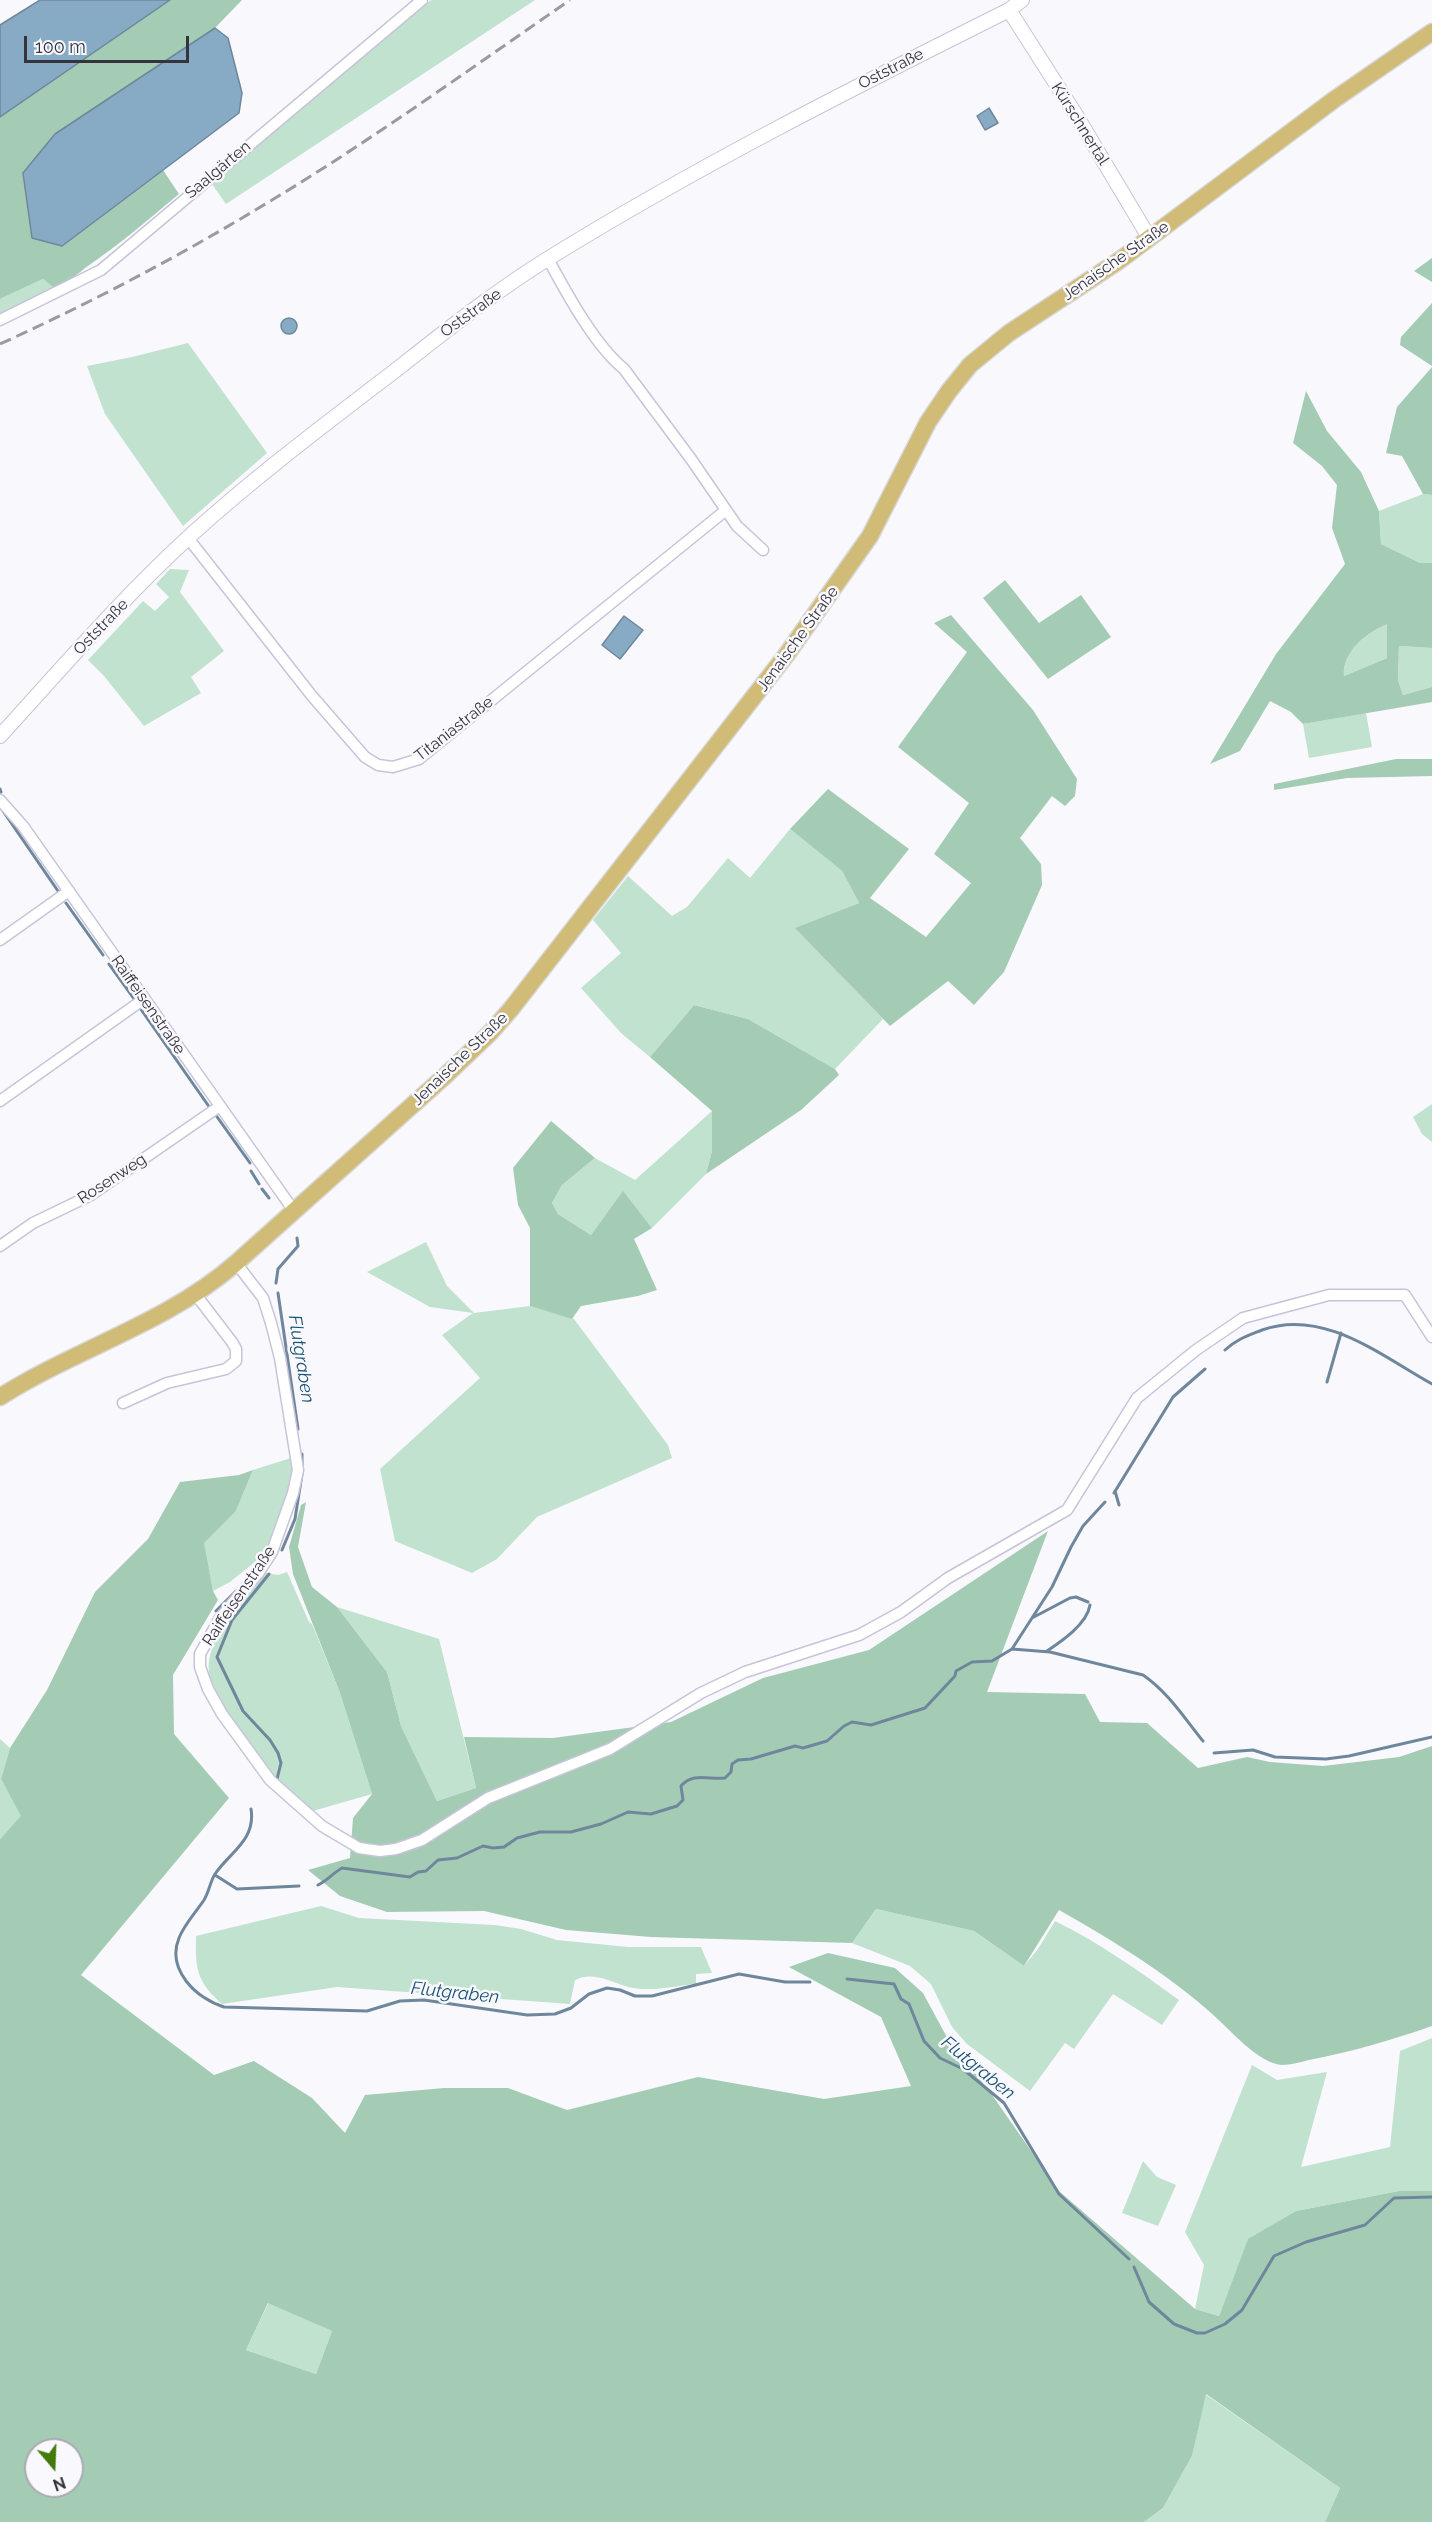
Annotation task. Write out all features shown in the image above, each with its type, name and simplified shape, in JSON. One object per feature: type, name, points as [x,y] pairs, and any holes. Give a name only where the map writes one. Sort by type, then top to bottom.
[{"type":"main road","name":"Jenaische Straße","points":[[0,1397],[196,1295],[236,1263],[490,1033],[764,687],[870,536],[936,410],[970,365],[1009,333],[1150,239],[1306,120],[1432,32]]},
{"type":"street","name":"Saalgärten","points":[[0,320],[101,270],[422,0]]},
{"type":"street","name":"Oststraße","points":[[0,736],[188,538],[234,497],[451,328],[548,259],[750,142],[1009,10],[1022,0]]},
{"type":"street","name":"Kürschnertal","points":[[1009,10],[1076,115],[1150,239]]},
{"type":"street","points":[[548,259],[582,317],[678,441],[736,526],[763,550]]},
{"type":"street","name":"Titaniastraße","points":[[188,538],[312,696],[365,757],[378,765],[393,767],[419,759],[726,510]]},
{"type":"street","name":"Raiffeisenstraße","points":[[0,800],[23,826],[294,1211]]},
{"type":"street","points":[[0,940],[69,891]]},
{"type":"street","points":[[0,1101],[144,999]]},
{"type":"street","name":"Rosenweg","points":[[0,1246],[33,1223],[92,1195],[220,1106]]},
{"type":"street","name":"Raiffeisenstraße","points":[[236,1263],[263,1298],[271,1323],[280,1358],[298,1470],[293,1493],[272,1552],[211,1632],[200,1654],[200,1667],[208,1689],[222,1714],[270,1780],[322,1826],[359,1848],[380,1851],[396,1849],[422,1840],[488,1798],[610,1749],[718,1685],[745,1672],[859,1635],[901,1612],[948,1578],[1067,1510],[1137,1398],[1196,1350],[1243,1318],[1329,1295],[1405,1295],[1432,1337]]},
{"type":"street","points":[[123,1403],[167,1383],[226,1369],[236,1361],[236,1348],[196,1295]]},
{"type":"green space","points":[[170,0],[242,0],[215,28],[55,134],[62,246],[163,170],[179,194],[65,283],[54,288],[43,279],[0,299],[0,117]]},
{"type":"green space","points":[[431,0],[535,0],[226,204],[212,184]]},
{"type":"green space","points":[[1432,258],[1432,282],[1414,271]]},
{"type":"green space","points":[[43,279],[54,288],[0,315],[0,299]]},
{"type":"green space","points":[[1432,303],[1432,366],[1400,345],[1401,337]]},
{"type":"green space","points":[[188,343],[267,453],[183,526],[105,414],[87,366]]},
{"type":"green space","points":[[1432,367],[1432,495],[1423,494],[1402,456],[1386,453],[1397,407]]},
{"type":"green space","points":[[1306,391],[1327,431],[1361,472],[1379,511],[1381,544],[1420,563],[1432,563],[1432,648],[1399,646],[1398,680],[1403,695],[1432,687],[1432,702],[1303,724],[1291,712],[1270,701],[1240,751],[1210,764],[1276,654],[1345,564],[1332,528],[1337,485],[1322,466],[1293,443]],"holes":[[[1387,624],[1387,658],[1344,676],[1344,667],[1351,651],[1364,638]]]},
{"type":"green space","points":[[1423,494],[1432,495],[1432,563],[1420,563],[1381,544],[1379,511]]},
{"type":"green space","points":[[170,569],[189,570],[180,592],[224,651],[191,677],[201,693],[144,726],[104,676],[88,660],[143,601],[155,611],[169,597],[156,584]]},
{"type":"green space","points":[[1005,580],[1039,623],[1081,595],[1111,637],[1048,679],[983,598]]},
{"type":"green space","points":[[951,615],[1033,710],[1077,779],[1075,796],[1065,806],[1052,796],[1020,838],[1041,864],[1042,885],[1004,972],[974,1005],[948,981],[890,1026],[795,928],[859,903],[842,871],[790,829],[828,789],[909,849],[870,898],[926,937],[971,883],[934,854],[969,803],[898,747],[967,652],[934,623]]},
{"type":"green space","points":[[1387,623],[1387,658],[1344,676],[1344,667],[1351,651],[1364,638]]},
{"type":"green space","points":[[1399,646],[1432,648],[1432,687],[1403,695],[1398,680]]},
{"type":"green space","points":[[1366,713],[1372,747],[1309,758],[1303,724]]},
{"type":"green space","points":[[1396,759],[1432,759],[1432,776],[1347,778],[1274,790],[1274,784]]},
{"type":"green space","points":[[790,829],[842,871],[859,903],[796,928],[883,1019],[835,1069],[748,1019],[694,1005],[650,1057],[621,1033],[581,988],[621,953],[593,920],[628,876],[672,916],[687,907],[728,858],[750,878]]},
{"type":"green space","points":[[694,1005],[748,1019],[835,1069],[839,1075],[801,1110],[706,1174],[712,1151],[712,1111],[650,1057]]},
{"type":"green space","points":[[1432,1104],[1432,1142],[1422,1134],[1413,1117]]},
{"type":"green space","points":[[712,1111],[712,1151],[706,1174],[652,1228],[623,1192],[591,1235],[558,1214],[552,1203],[562,1185],[595,1158],[635,1180]]},
{"type":"green space","points":[[551,1121],[595,1158],[562,1185],[552,1203],[558,1214],[591,1235],[623,1191],[652,1228],[634,1239],[657,1290],[638,1296],[581,1306],[572,1319],[530,1306],[530,1228],[518,1205],[513,1168]]},
{"type":"green space","points":[[426,1242],[447,1286],[474,1313],[530,1306],[574,1319],[668,1445],[672,1458],[537,1517],[497,1559],[472,1573],[395,1541],[380,1469],[480,1378],[442,1335],[473,1313],[430,1307],[367,1272]]},
{"type":"green space","points":[[291,1458],[293,1472],[289,1490],[266,1553],[230,1582],[213,1591],[203,1543],[236,1511],[253,1470]]},
{"type":"green space","points":[[253,1470],[236,1511],[204,1543],[213,1591],[218,1600],[173,1675],[174,1734],[229,1798],[81,1975],[214,2075],[254,2061],[312,2098],[345,2133],[365,2095],[444,2088],[508,2088],[567,2110],[698,2077],[824,2099],[911,2086],[881,2017],[789,1967],[828,1953],[895,1968],[923,1993],[949,2041],[990,2092],[1059,2191],[1195,2309],[1219,2316],[1248,2239],[1296,2211],[1399,2191],[1432,2191],[1432,2522],[1325,2522],[1340,2488],[1206,2394],[1192,2456],[1163,2508],[1144,2522],[0,2522],[0,1839],[21,1816],[1,1779],[10,1748],[47,1690],[95,1592],[148,1539],[180,1482],[239,1475]],"holes":[[[268,2303],[332,2331],[316,2374],[246,2350]]]},
{"type":"green space","points":[[306,1502],[298,1547],[312,1587],[337,1607],[387,1672],[401,1726],[437,1801],[476,1788],[464,1737],[553,1738],[671,1722],[763,1678],[869,1650],[1048,1531],[987,1692],[1085,1694],[1100,1722],[1147,1723],[1198,1768],[1247,1757],[1270,1762],[1323,1766],[1399,1757],[1432,1746],[1432,2026],[1340,2053],[1288,2064],[1275,2064],[1252,2051],[1167,1978],[1125,1949],[1059,1910],[1024,1966],[974,1931],[876,1909],[852,1943],[651,1937],[566,1930],[484,1911],[387,1912],[340,1896],[308,1870],[350,1858],[353,1818],[372,1794],[340,1693],[293,1574],[289,1547],[301,1505]]},
{"type":"green space","points":[[287,1572],[309,1622],[312,1624],[340,1693],[372,1794],[306,1813],[245,1741],[218,1698],[210,1678],[209,1661],[212,1648],[224,1625],[266,1573],[278,1575]]},
{"type":"green space","points":[[337,1607],[439,1639],[476,1788],[437,1801],[401,1726],[387,1672]]},
{"type":"green space","points":[[0,1739],[10,1748],[1,1779],[22,1816],[0,1839]]},
{"type":"green space","points":[[321,1906],[359,1918],[495,1925],[521,1929],[557,1940],[628,1947],[701,1947],[712,1973],[696,1974],[696,1984],[651,1989],[633,1988],[594,1977],[581,1977],[575,1980],[570,2004],[337,1987],[222,2004],[207,1989],[197,1966],[196,1936]]},
{"type":"green space","points":[[876,1909],[974,1931],[1024,1966],[1038,1949],[1055,1921],[1103,1948],[1179,2000],[1162,2025],[1113,1994],[1074,2049],[1065,2043],[1030,2091],[967,2044],[952,2027],[931,1984],[910,1966],[852,1943]]},
{"type":"green space","points":[[1432,2038],[1432,2191],[1399,2191],[1296,2211],[1248,2240],[1219,2316],[1195,2309],[1204,2265],[1185,2232],[1252,2065],[1277,2080],[1327,2072],[1301,2167],[1390,2147],[1400,2051]]},
{"type":"green space","points":[[1143,2161],[1157,2177],[1176,2185],[1158,2226],[1122,2213]]},
{"type":"green space","points":[[269,2302],[332,2331],[316,2374],[246,2350]]},
{"type":"green space","points":[[1205,2394],[1340,2488],[1325,2522],[1144,2522],[1163,2508],[1192,2456]]},
{"type":"water","points":[[40,0],[170,0],[0,117],[0,25]]},
{"type":"water","points":[[215,28],[228,38],[242,93],[239,113],[62,246],[32,238],[23,173],[55,134]]},
{"type":"water","points":[[989,108],[998,123],[985,130],[977,116]]},
{"type":"water","points":[[289,318],[295,320],[297,326],[295,332],[289,334],[283,332],[281,326],[283,320]]},
{"type":"water","points":[[624,616],[643,630],[620,659],[602,645]]},
{"type":"waterway","name":"Flutgraben","points":[[3,811],[58,891]]},
{"type":"waterway","name":"Flutgraben","points":[[66,903],[103,955]]},
{"type":"waterway","name":"Flutgraben","points":[[109,964],[135,1000]]},
{"type":"waterway","name":"Flutgraben","points":[[140,1008],[210,1108]]},
{"type":"waterway","name":"Flutgraben","points":[[215,1114],[250,1163]]},
{"type":"waterway","name":"Flutgraben","points":[[251,1171],[259,1184]]},
{"type":"waterway","name":"Flutgraben","points":[[262,1189],[269,1198]]},
{"type":"waterway","name":"Flutgraben","points":[[276,1283],[278,1269],[298,1246],[297,1238]]},
{"type":"waterway","name":"Flutgraben","points":[[278,1293],[298,1429]]},
{"type":"waterway","points":[[1225,1350],[1238,1340],[1262,1330],[1285,1325],[1307,1325],[1350,1338],[1432,1384]]},
{"type":"waterway","points":[[1327,1382],[1341,1333]]},
{"type":"waterway","points":[[1114,1493],[1173,1397],[1205,1369]]},
{"type":"waterway","name":"Flutgraben","points":[[302,1454],[302,1465]]},
{"type":"waterway","name":"Flutgraben","points":[[282,1550],[295,1519],[302,1474]]},
{"type":"waterway","points":[[1115,1491],[1119,1505]]},
{"type":"waterway","points":[[318,1885],[342,1868],[410,1877],[418,1872],[426,1871],[438,1860],[457,1858],[483,1846],[504,1847],[517,1838],[540,1832],[571,1832],[601,1824],[628,1812],[651,1814],[677,1806],[683,1800],[681,1786],[686,1782],[696,1778],[725,1778],[731,1772],[732,1764],[738,1760],[751,1759],[795,1746],[803,1748],[827,1741],[852,1722],[871,1725],[925,1708],[955,1676],[956,1671],[972,1662],[992,1661],[1012,1649],[1052,1587],[1083,1526],[1105,1502]]},
{"type":"waterway","name":"Flutgraben","points":[[269,1574],[232,1620],[217,1657],[243,1711],[270,1740],[278,1753],[281,1763],[277,1779]]},
{"type":"waterway","points":[[216,1611],[236,1591]]},
{"type":"waterway","points":[[1032,1618],[1070,1598],[1076,1597],[1088,1602]]},
{"type":"waterway","points":[[1047,1651],[1079,1625],[1090,1605]]},
{"type":"waterway","points":[[1012,1649],[1050,1652],[1143,1675],[1168,1698],[1203,1741]]},
{"type":"waterway","points":[[1214,1753],[1253,1750],[1275,1757],[1326,1759],[1432,1737]]},
{"type":"waterway","name":"Flutgraben","points":[[251,1809],[252,1820],[246,1837],[215,1874],[204,1900],[181,1933],[176,1950],[180,1972],[186,1982],[204,1997],[224,2007],[367,2011],[400,2001],[424,2000],[527,2015],[555,2014],[571,2008],[589,1994],[607,1988],[635,1996],[652,1996],[739,1974],[785,1982],[810,1982]]},
{"type":"waterway","points":[[215,1875],[237,1889],[299,1886]]},
{"type":"waterway","name":"Flutgraben","points":[[847,1979],[894,1984],[901,1999],[909,2004],[924,2041],[940,2058],[963,2069],[1004,2103],[1059,2194],[1129,2259]]},
{"type":"waterway","name":"Flutgraben","points":[[1134,2267],[1149,2302],[1174,2324],[1197,2333],[1205,2333],[1225,2324],[1242,2310],[1274,2256],[1306,2242],[1365,2225],[1394,2198],[1432,2197]]},
{"type":"railway","points":[[0,344],[66,313],[194,246],[297,185],[570,0]]}]
